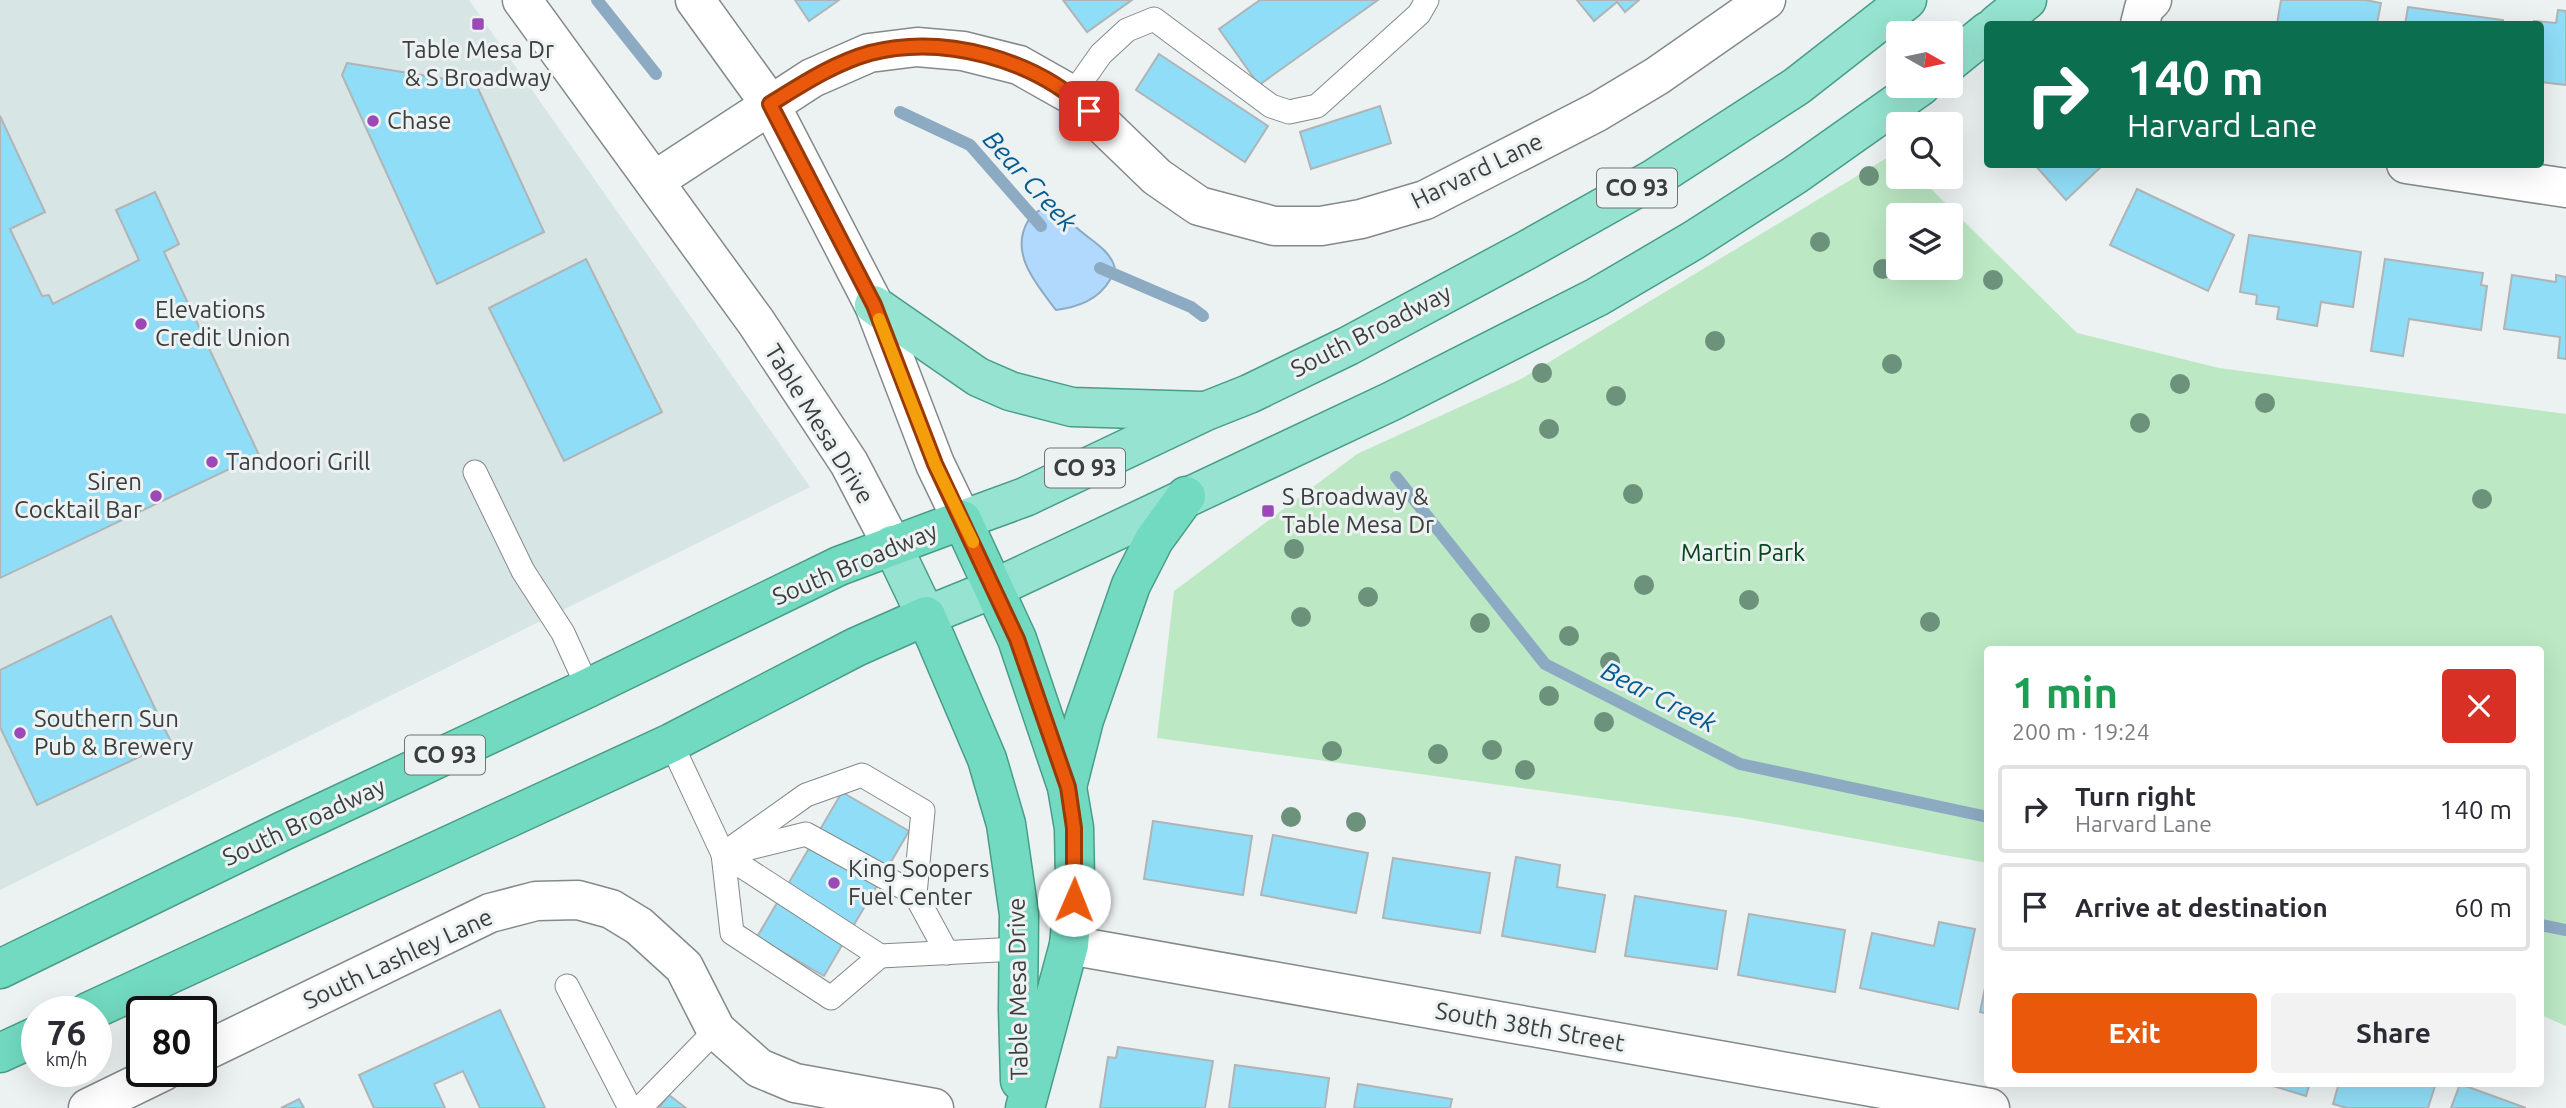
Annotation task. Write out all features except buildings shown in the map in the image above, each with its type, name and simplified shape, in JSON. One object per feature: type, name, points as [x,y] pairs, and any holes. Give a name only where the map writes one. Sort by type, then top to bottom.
[{"type":"highway","points":[[1068,787],[1084,720],[1131,585],[1154,540],[1186,496]]},
{"type":"highway","name":"South Broadway","points":[[0,969],[839,566],[962,520]]},
{"type":"highway","name":"Table Mesa Drive","points":[[962,520],[1017,639],[1068,787],[1074,828],[1075,881],[1069,945],[1023,1108]]},
{"type":"highway","name":"Table Mesa Drive","points":[[926,616],[987,758],[1006,824],[1019,914],[1023,1108]]},
{"type":"highway","name":"CO 93","points":[[112,1001],[671,743],[866,642],[926,616]]},
{"type":"highway","points":[[0,1054],[21,1044]]},
{"type":"main road","name":"South Broadway","points":[[962,520],[1026,496],[1348,346],[1655,178],[1797,86],[1907,0]]},
{"type":"main road","points":[[2001,21],[2027,0]]},
{"type":"main road","points":[[1964,51],[1984,35]]},
{"type":"main road","name":"CO 93","points":[[926,616],[995,588],[1496,351],[1597,297],[1694,240],[1796,176],[1904,98]]},
{"type":"main road","points":[[874,305],[978,377],[1010,391],[1072,407],[1206,411]]},
{"type":"main road","name":"Table Mesa Drive","points":[[892,545],[926,616]]},
{"type":"street","name":"Table Mesa Drive","points":[[522,0],[756,322],[849,463],[892,545]]},
{"type":"street","name":"Table Mesa Drive","points":[[695,0],[770,104],[874,305],[935,464],[962,520]]},
{"type":"street","name":"Harvard Lane","points":[[653,181],[812,78],[869,53],[917,47],[963,51],[1019,65],[1072,95],[1157,177],[1199,206],[1274,226],[1321,226],[1361,219],[1425,200],[1597,112],[1657,76],[1766,0]]},
{"type":"street","points":[[2141,21],[2144,8],[2152,0]]},
{"type":"street","points":[[2433,168],[2566,188]]},
{"type":"street","name":"South Lashley Lane","points":[[217,1045],[490,913],[536,901],[578,900],[611,909],[639,926],[684,967],[716,1030]]},
{"type":"street","name":"South 38th Street","points":[[1069,945],[1990,1108]]},
{"type":"street","points":[[716,1030],[759,1068],[794,1083],[934,1108]]},
{"type":"street","points":[[88,1108],[131,1087]]},
{"type":"lane","points":[[1072,95],[1101,54],[1127,30],[1154,19],[1271,106],[1289,112],[1317,106],[1419,14],[1427,0]]},
{"type":"lane","points":[[475,472],[523,571],[563,633],[589,688]]},
{"type":"lane","points":[[671,743],[723,854],[732,933],[831,998],[880,956]]},
{"type":"lane","points":[[723,854],[806,794],[862,775],[923,811],[915,894]]},
{"type":"lane","points":[[723,854],[806,834],[915,894],[947,953]]},
{"type":"lane","points":[[723,854],[880,956],[1018,949]]},
{"type":"lane","points":[[567,986],[630,1108]]},
{"type":"lane","points":[[640,1108],[716,1030]]},
{"type":"shaded area","points":[[0,0],[469,0],[810,487],[0,890]]},
{"type":"green space","name":"Martin Park","points":[[1886,158],[1886,189],[1931,189],[1945,203],[1886,203],[1886,280],[1963,280],[1963,220],[2077,333],[2219,368],[2566,414],[2566,1026],[2544,1016],[2544,646],[1984,646],[1984,862],[1742,818],[1157,738],[1174,591],[1357,454],[1521,379]]},
{"type":"water","points":[[1051,207],[1062,212],[1102,248],[1115,269],[1100,293],[1080,304],[1056,310],[1027,268],[1022,245],[1023,233],[1030,218],[1038,211]]},
{"type":"waterway","name":"Bear Creek","points":[[597,0],[656,74]]},
{"type":"waterway","name":"Bear Creek","points":[[900,112],[970,145],[1041,226]]},
{"type":"waterway","name":"Bear Creek","points":[[1100,268],[1191,307],[1203,316]]},
{"type":"waterway","name":"Bear Creek","points":[[1396,477],[1545,664],[1740,764],[1984,816]]},
{"type":"waterway","name":"Bear Creek","points":[[2544,926],[2566,930]]},
{"type":"slow traffic","points":[[879,319],[935,464],[973,542]]},
{"type":"place","name":"Table Mesa Dr & S Broadway","points":[[478,24]]},
{"type":"place","name":"Chase","points":[[373,121]]},
{"type":"place","name":"Elevations Credit Union","points":[[141,324]]},
{"type":"place","name":"Tandoori Grill","points":[[212,462]]},
{"type":"place","name":"Siren Cocktail Bar","points":[[156,496]]},
{"type":"place","name":"S Broadway & Table Mesa Dr","points":[[1268,511]]},
{"type":"place","name":"Southern Sun Pub & Brewery","points":[[20,733]]},
{"type":"place","name":"King Soopers Fuel Center","points":[[834,883]]},
{"type":"route","points":[[1074,900],[1074,828],[1068,787],[1017,639],[935,464],[874,305],[770,104],[812,78],[869,53],[917,47],[963,51],[1019,65],[1072,95],[1089,111]]}]
